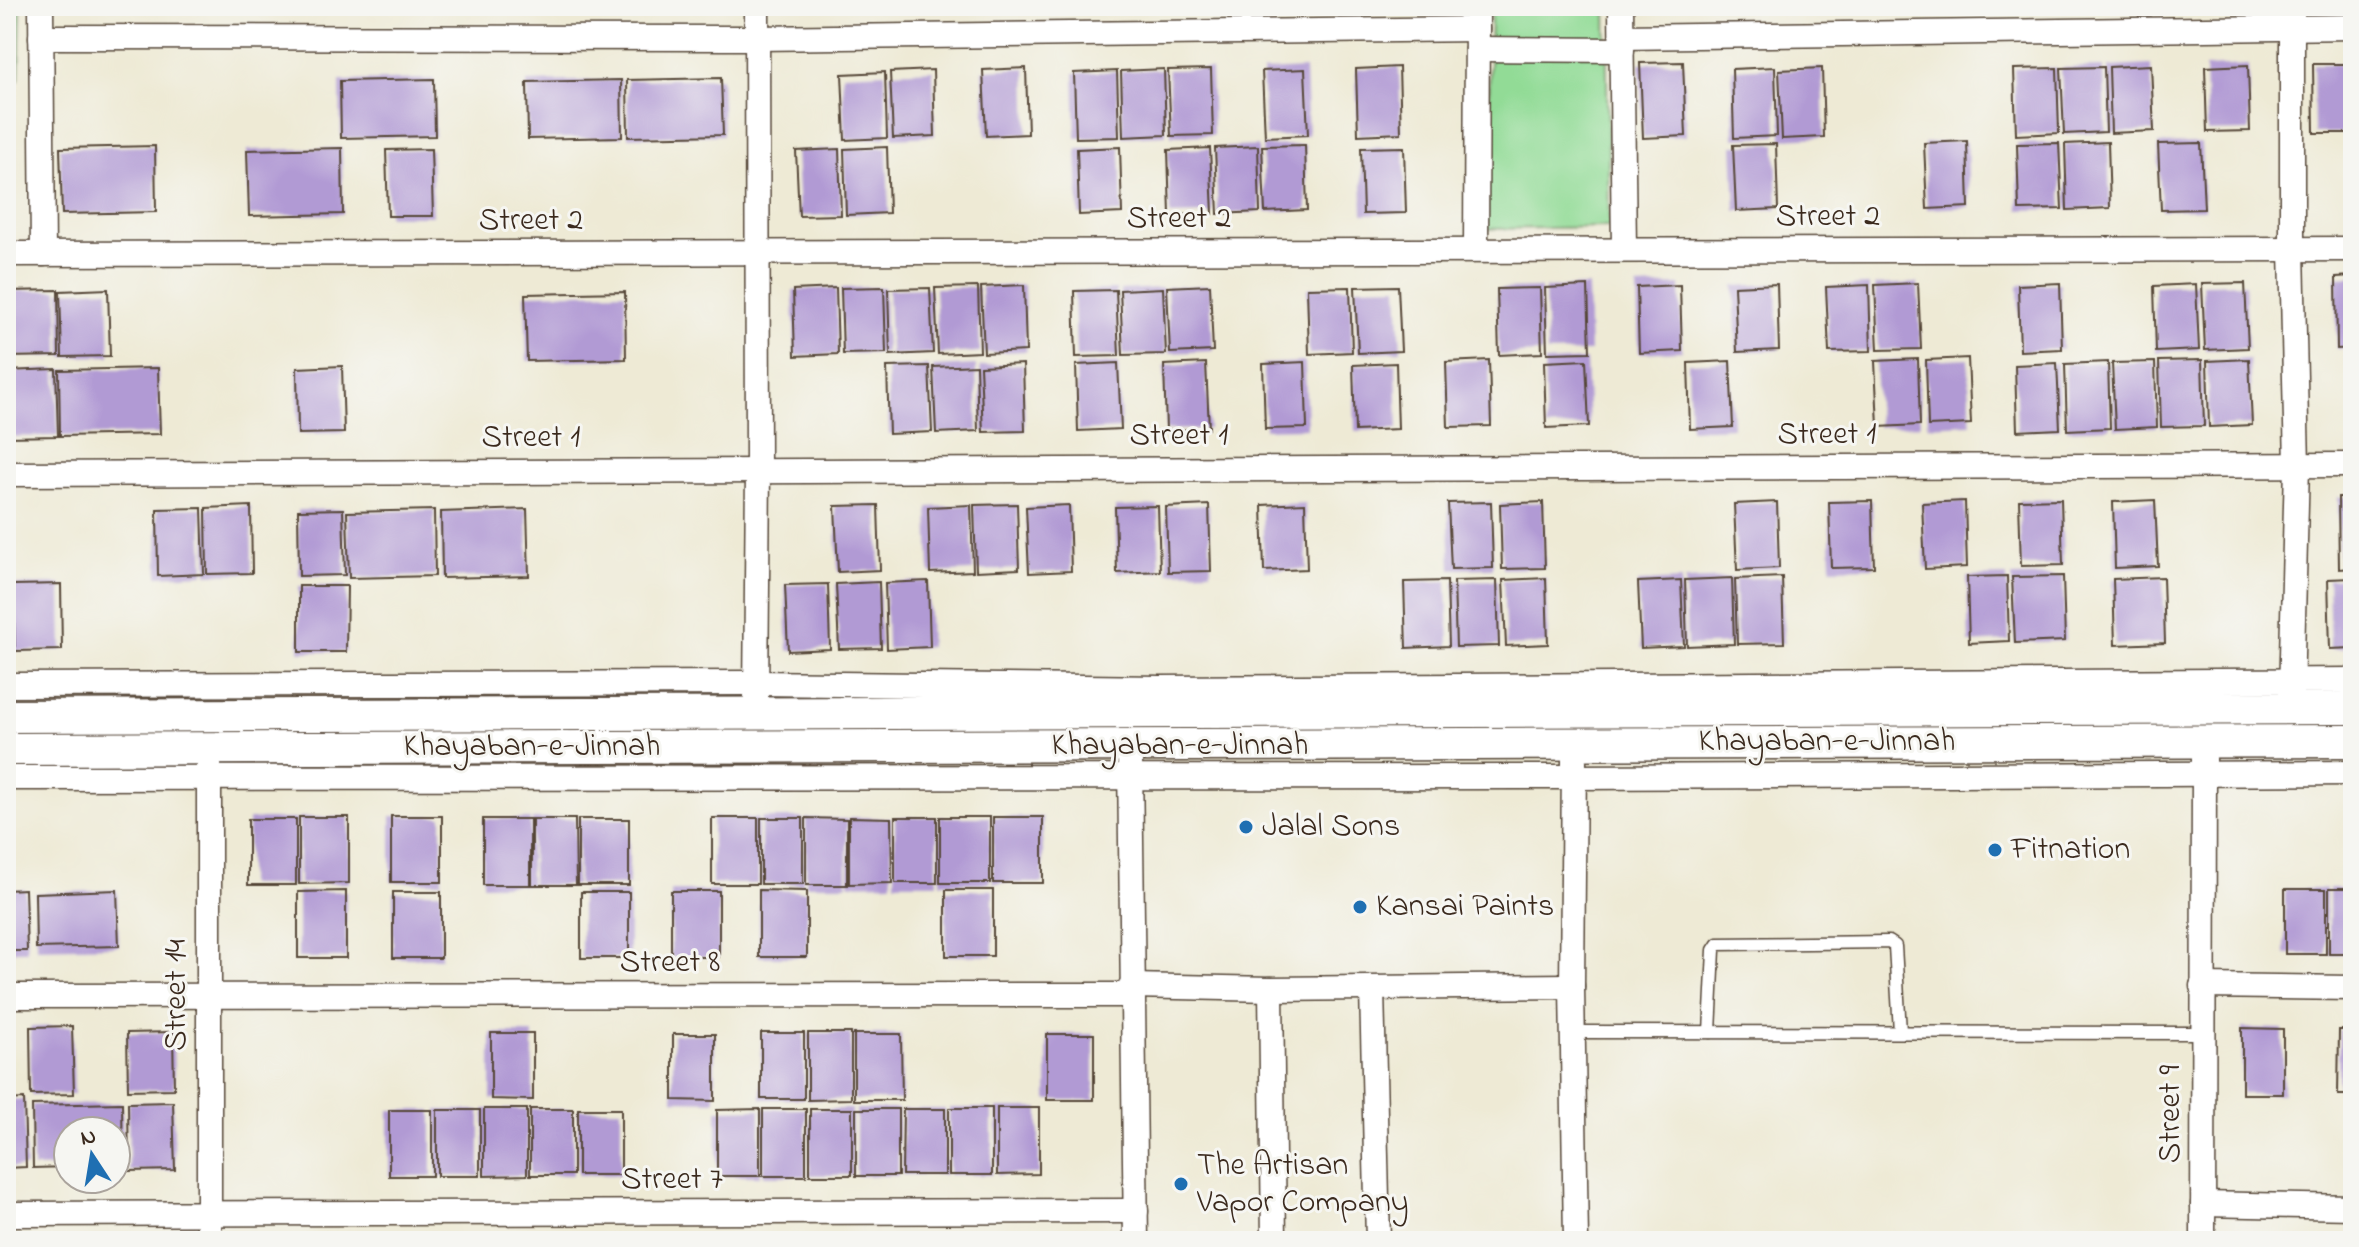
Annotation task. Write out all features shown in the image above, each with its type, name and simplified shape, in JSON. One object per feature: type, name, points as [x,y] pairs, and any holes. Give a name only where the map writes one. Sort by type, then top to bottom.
[{"type":"main road","name":"Khayaban-e-Jinnah","points":[[6,716],[756,698],[2291,694],[2353,708]]},
{"type":"main road","name":"Khayaban-e-Jinnah","points":[[6,749],[209,763],[1130,762],[1574,743],[2353,741]]},
{"type":"street","points":[[41,6],[43,254]]},
{"type":"street","points":[[6,685],[756,698],[757,6]]},
{"type":"street","points":[[1621,6],[1624,249]]},
{"type":"street","points":[[41,37],[757,38],[1477,28],[1622,44],[2292,16],[2353,27]]},
{"type":"street","points":[[2292,16],[2292,249],[2297,466],[2291,694],[2353,680]]},
{"type":"street","points":[[1476,250],[1477,28]]},
{"type":"street","name":"Street 2","points":[[6,254],[2353,249]]},
{"type":"street","name":"Street 1","points":[[6,474],[2353,465]]},
{"type":"street","name":"Street 9","points":[[2203,1241],[2205,742]]},
{"type":"street","points":[[1574,743],[1572,986],[1576,1241]]},
{"type":"street","points":[[1136,1241],[1130,762],[1574,777],[2353,773]]},
{"type":"street","points":[[6,778],[209,763]]},
{"type":"street","name":"Street 14","points":[[209,763],[209,1241]]},
{"type":"street","name":"Street 8","points":[[6,996],[1572,986]]},
{"type":"street","points":[[2202,986],[2353,988]]},
{"type":"street","points":[[1271,989],[1274,1241]]},
{"type":"street","points":[[1372,989],[1378,1241]]},
{"type":"street","points":[[2203,1204],[2353,1207]]},
{"type":"street","name":"Street 7","points":[[6,1214],[1136,1211]]},
{"type":"lane","points":[[1710,1032],[1714,950],[1718,944],[1889,942],[1895,946],[1900,1032]]},
{"type":"lane","points":[[1574,1032],[2202,1033]]},
{"type":"green space","points":[[6,6],[21,6],[19,79],[6,84]]},
{"type":"green space","points":[[1491,6],[1606,6],[1609,227],[1487,229]]},
{"type":"building","points":[[1683,62],[1686,136],[1643,138],[1640,63]]},
{"type":"building","points":[[2313,64],[2353,64],[2353,133],[2314,133]]},
{"type":"building","points":[[2151,65],[2154,131],[2111,133],[2109,67]]},
{"type":"building","points":[[2248,65],[2250,131],[2207,132],[2205,67]]},
{"type":"building","points":[[1399,67],[1401,133],[1358,135],[1356,69]]},
{"type":"building","points":[[1775,67],[1777,136],[1734,138],[1732,69]]},
{"type":"building","points":[[2104,67],[2106,132],[2064,134],[2061,68]]},
{"type":"building","points":[[1026,68],[1028,134],[986,136],[983,70]]},
{"type":"building","points":[[1822,68],[1824,137],[1782,139],[1779,70]]},
{"type":"building","points":[[2057,68],[2059,133],[2016,135],[2014,69]]},
{"type":"building","points":[[1164,69],[1166,135],[1123,137],[1121,71]]},
{"type":"building","points":[[1211,69],[1213,135],[1171,136],[1168,70]]},
{"type":"building","points":[[1305,69],[1308,135],[1265,137],[1262,71]]},
{"type":"building","points":[[933,70],[935,136],[893,138],[890,72]]},
{"type":"building","points":[[1117,71],[1119,137],[1076,138],[1074,73]]},
{"type":"building","points":[[885,72],[887,138],[845,140],[842,74]]},
{"type":"building","points":[[721,78],[723,135],[628,137],[627,80]]},
{"type":"building","points":[[434,79],[435,136],[341,138],[340,81]]},
{"type":"building","points":[[621,80],[622,137],[528,139],[527,82]]},
{"type":"building","points":[[1967,141],[1969,207],[1927,209],[1924,143]]},
{"type":"building","points":[[2108,142],[2110,208],[2067,210],[2065,144]]},
{"type":"building","points":[[2059,143],[2062,209],[2019,210],[2017,144]]},
{"type":"building","points":[[2201,143],[2204,209],[2161,210],[2158,144]]},
{"type":"building","points":[[1776,144],[1778,209],[1736,211],[1733,145]]},
{"type":"building","points":[[1305,145],[1307,210],[1265,212],[1262,146]]},
{"type":"building","points":[[155,146],[156,212],[62,214],[60,148]]},
{"type":"building","points":[[1258,146],[1260,212],[1218,214],[1215,148]]},
{"type":"building","points":[[887,147],[889,213],[846,215],[844,149]]},
{"type":"building","points":[[1120,147],[1122,213],[1079,215],[1077,149]]},
{"type":"building","points":[[1404,147],[1406,213],[1363,214],[1361,148]]},
{"type":"building","points":[[342,148],[343,214],[249,216],[247,150]]},
{"type":"building","points":[[1210,148],[1213,214],[1170,215],[1168,150]]},
{"type":"building","points":[[431,149],[433,216],[388,216],[386,150]]},
{"type":"building","points":[[839,149],[841,215],[799,216],[796,151]]},
{"type":"building","points":[[2353,276],[2353,348],[2337,349],[2336,277]]},
{"type":"building","points":[[1918,283],[1921,349],[1878,350],[1875,285]]},
{"type":"building","points":[[2060,283],[2062,349],[2020,351],[2018,285]]},
{"type":"building","points":[[2245,283],[2248,348],[2205,350],[2202,284]]},
{"type":"building","points":[[1777,284],[1779,350],[1737,352],[1734,286]]},
{"type":"building","points":[[2196,284],[2199,350],[2156,352],[2154,286]]},
{"type":"building","points":[[1024,285],[1026,351],[984,353],[981,287]]},
{"type":"building","points":[[1210,285],[1213,351],[1170,353],[1167,287]]},
{"type":"building","points":[[1680,285],[1682,351],[1639,353],[1637,287]]},
{"type":"building","points":[[1869,285],[1871,351],[1829,352],[1826,287]]},
{"type":"building","points":[[1398,286],[1401,351],[1358,353],[1355,287]]},
{"type":"building","points":[[1588,286],[1590,352],[1547,353],[1545,288]]},
{"type":"building","points":[[884,287],[886,353],[843,354],[841,288]]},
{"type":"building","points":[[978,287],[980,352],[938,354],[935,288]]},
{"type":"building","points":[[1350,287],[1352,352],[1309,354],[1307,288]]},
{"type":"building","points":[[836,288],[838,354],[795,356],[793,290]]},
{"type":"building","points":[[930,288],[933,353],[890,355],[888,289]]},
{"type":"building","points":[[1163,288],[1166,354],[1123,355],[1120,290]]},
{"type":"building","points":[[1540,288],[1542,353],[1499,355],[1497,289]]},
{"type":"building","points":[[108,289],[110,356],[62,357],[60,291]]},
{"type":"building","points":[[58,290],[59,356],[6,357],[6,291]]},
{"type":"building","points":[[1116,290],[1119,356],[1076,357],[1074,291]]},
{"type":"building","points":[[625,292],[626,359],[527,361],[525,294]]},
{"type":"building","points":[[1968,358],[1971,424],[1928,426],[1926,360]]},
{"type":"building","points":[[1918,359],[1920,425],[1878,427],[1875,361]]},
{"type":"building","points":[[2249,359],[2252,425],[2209,427],[2207,361]]},
{"type":"building","points":[[1489,360],[1491,426],[1448,427],[1446,362]]},
{"type":"building","points":[[1586,360],[1589,426],[1546,428],[1544,362]]},
{"type":"building","points":[[2202,360],[2204,426],[2161,427],[2159,361]]},
{"type":"building","points":[[1730,361],[1733,427],[1690,429],[1688,363]]},
{"type":"building","points":[[1305,362],[1307,428],[1265,429],[1263,364]]},
{"type":"building","points":[[2108,362],[2110,428],[2067,430],[2065,364]]},
{"type":"building","points":[[2155,362],[2157,427],[2115,429],[2112,363]]},
{"type":"building","points":[[1118,363],[1121,429],[1078,431],[1076,365]]},
{"type":"building","points":[[1206,363],[1209,429],[1166,430],[1164,365]]},
{"type":"building","points":[[1396,363],[1398,429],[1355,431],[1353,365]]},
{"type":"building","points":[[2057,363],[2060,429],[2017,431],[2015,365]]},
{"type":"building","points":[[1023,364],[1025,431],[983,432],[980,366]]},
{"type":"building","points":[[976,365],[978,431],[936,433],[933,367]]},
{"type":"building","points":[[342,366],[344,433],[298,434],[297,368]]},
{"type":"building","points":[[929,366],[932,432],[889,434],[887,367]]},
{"type":"building","points":[[158,368],[160,434],[60,436],[59,370]]},
{"type":"building","points":[[56,369],[58,436],[6,437],[6,371]]},
{"type":"building","points":[[2338,497],[2353,497],[2353,568],[2339,569]]},
{"type":"building","points":[[2061,499],[2063,565],[2021,566],[2019,500]]},
{"type":"building","points":[[2155,500],[2158,566],[2115,568],[2113,502]]},
{"type":"building","points":[[1872,501],[1874,567],[1831,568],[1829,502]]},
{"type":"building","points":[[1965,501],[1967,567],[1925,569],[1922,503]]},
{"type":"building","points":[[1491,502],[1493,568],[1451,569],[1448,503]]},
{"type":"building","points":[[1543,502],[1545,568],[1502,569],[1500,504]]},
{"type":"building","points":[[1777,502],[1779,568],[1737,570],[1734,504]]},
{"type":"building","points":[[1305,503],[1307,569],[1264,571],[1262,505]]},
{"type":"building","points":[[1017,504],[1019,569],[976,571],[974,505]]},
{"type":"building","points":[[878,505],[880,570],[838,572],[835,506]]},
{"type":"building","points":[[971,505],[973,571],[930,573],[928,507]]},
{"type":"building","points":[[1069,505],[1071,571],[1029,573],[1026,507]]},
{"type":"building","points":[[1209,505],[1211,571],[1168,572],[1166,507]]},
{"type":"building","points":[[251,506],[252,573],[207,574],[206,508]]},
{"type":"building","points":[[1158,506],[1160,571],[1117,573],[1115,507]]},
{"type":"building","points":[[202,508],[204,574],[158,576],[157,509]]},
{"type":"building","points":[[343,509],[345,575],[299,576],[298,510]]},
{"type":"building","points":[[527,509],[529,576],[442,578],[441,512]]},
{"type":"building","points":[[434,510],[435,576],[349,578],[347,512]]},
{"type":"building","points":[[2007,576],[2009,641],[1969,643],[1967,577]]},
{"type":"building","points":[[2063,576],[2065,641],[2015,643],[2012,577]]},
{"type":"building","points":[[1782,577],[1784,643],[1737,644],[1735,579]]},
{"type":"building","points":[[2163,577],[2165,643],[2115,645],[2113,579]]},
{"type":"building","points":[[1546,578],[1548,644],[1506,646],[1503,580]]},
{"type":"building","points":[[1732,578],[1734,644],[1687,646],[1685,580]]},
{"type":"building","points":[[2353,578],[2353,648],[2330,649],[2328,579]]},
{"type":"building","points":[[1497,580],[1499,646],[1456,647],[1454,581]]},
{"type":"building","points":[[1681,580],[1684,646],[1641,648],[1638,582]]},
{"type":"building","points":[[928,581],[930,647],[887,649],[885,583]]},
{"type":"building","points":[[1447,581],[1449,646],[1406,648],[1404,582]]},
{"type":"building","points":[[879,582],[881,648],[839,649],[836,584]]},
{"type":"building","points":[[61,584],[62,650],[15,651],[13,585]]},
{"type":"building","points":[[828,584],[830,649],[788,651],[785,585]]},
{"type":"building","points":[[6,585],[9,585],[11,651],[6,651]]},
{"type":"building","points":[[299,586],[347,586],[346,652],[299,652]]},
{"type":"building","points":[[391,816],[442,816],[442,882],[391,882]]},
{"type":"building","points":[[299,817],[349,817],[349,883],[299,884]]},
{"type":"building","points":[[849,817],[891,818],[892,883],[849,884]]},
{"type":"building","points":[[895,817],[937,817],[937,883],[895,883]]},
{"type":"building","points":[[940,817],[990,817],[990,883],[940,883]]},
{"type":"building","points":[[993,817],[1043,817],[1043,883],[993,883]]},
{"type":"building","points":[[712,818],[758,818],[758,884],[712,884]]},
{"type":"building","points":[[761,818],[803,818],[803,884],[761,884]]},
{"type":"building","points":[[806,818],[847,819],[847,885],[806,885]]},
{"type":"building","points":[[248,819],[296,819],[296,885],[248,885]]},
{"type":"building","points":[[483,819],[530,819],[530,885],[483,885]]},
{"type":"building","points":[[532,819],[575,819],[576,885],[532,885]]},
{"type":"building","points":[[578,819],[629,819],[629,885],[578,885]]},
{"type":"building","points":[[2329,888],[2353,888],[2353,954],[2329,954]]},
{"type":"building","points":[[25,889],[27,951],[6,951],[6,890]]},
{"type":"building","points":[[2285,889],[2326,889],[2326,954],[2285,954]]},
{"type":"building","points":[[117,890],[119,946],[36,948],[35,893]]},
{"type":"building","points":[[759,890],[807,891],[807,957],[759,957]]},
{"type":"building","points":[[946,890],[993,890],[993,956],[946,956]]},
{"type":"building","points":[[346,891],[346,958],[298,958],[298,892]]},
{"type":"building","points":[[671,891],[719,891],[719,957],[671,957]]},
{"type":"building","points":[[393,892],[441,892],[441,958],[393,958]]},
{"type":"building","points":[[581,892],[629,892],[629,958],[581,958]]},
{"type":"building","points":[[72,1026],[74,1094],[31,1095],[30,1027]]},
{"type":"building","points":[[2242,1028],[2283,1029],[2283,1094],[2242,1094]]},
{"type":"building","points":[[2339,1030],[2353,1030],[2353,1095],[2338,1095]]},
{"type":"building","points":[[173,1032],[174,1089],[128,1090],[127,1033]]},
{"type":"building","points":[[491,1033],[533,1033],[533,1100],[491,1099]]},
{"type":"building","points":[[761,1033],[804,1033],[804,1099],[761,1099]]},
{"type":"building","points":[[808,1033],[851,1033],[851,1099],[808,1100]]},
{"type":"building","points":[[673,1034],[715,1034],[715,1101],[673,1100]]},
{"type":"building","points":[[854,1034],[901,1034],[902,1100],[854,1100]]},
{"type":"building","points":[[1047,1034],[1094,1034],[1094,1100],[1047,1100]]},
{"type":"building","points":[[24,1099],[26,1167],[6,1168],[6,1100]]},
{"type":"building","points":[[173,1102],[175,1170],[132,1171],[132,1115],[128,1115],[128,1103]]},
{"type":"building","points":[[122,1103],[122,1115],[52,1115],[52,1167],[33,1168],[32,1105]]},
{"type":"building","points":[[949,1108],[992,1108],[992,1175],[949,1175]]},
{"type":"building","points":[[997,1108],[1039,1108],[1039,1174],[997,1175]]},
{"type":"building","points":[[484,1109],[527,1109],[527,1175],[484,1176]]},
{"type":"building","points":[[530,1109],[573,1109],[573,1175],[530,1175]]},
{"type":"building","points":[[578,1109],[621,1109],[621,1175],[578,1175]]},
{"type":"building","points":[[760,1109],[760,1176],[717,1176],[717,1110]]},
{"type":"building","points":[[763,1109],[806,1109],[806,1176],[763,1176]]},
{"type":"building","points":[[810,1109],[852,1109],[852,1175],[810,1175]]},
{"type":"building","points":[[856,1109],[898,1109],[898,1176],[856,1176]]},
{"type":"building","points":[[903,1109],[945,1109],[945,1175],[902,1175]]},
{"type":"building","points":[[389,1110],[432,1110],[432,1176],[389,1176]]},
{"type":"building","points":[[437,1110],[480,1110],[480,1176],[437,1176]]},
{"type":"place","name":"Jalal Sons","points":[[1246,827]]},
{"type":"place","name":"Fitnation","points":[[1995,850]]},
{"type":"place","name":"Kansai Paints","points":[[1360,907]]},
{"type":"place","name":"The Artisan Vapor Company","points":[[1181,1184]]}]
